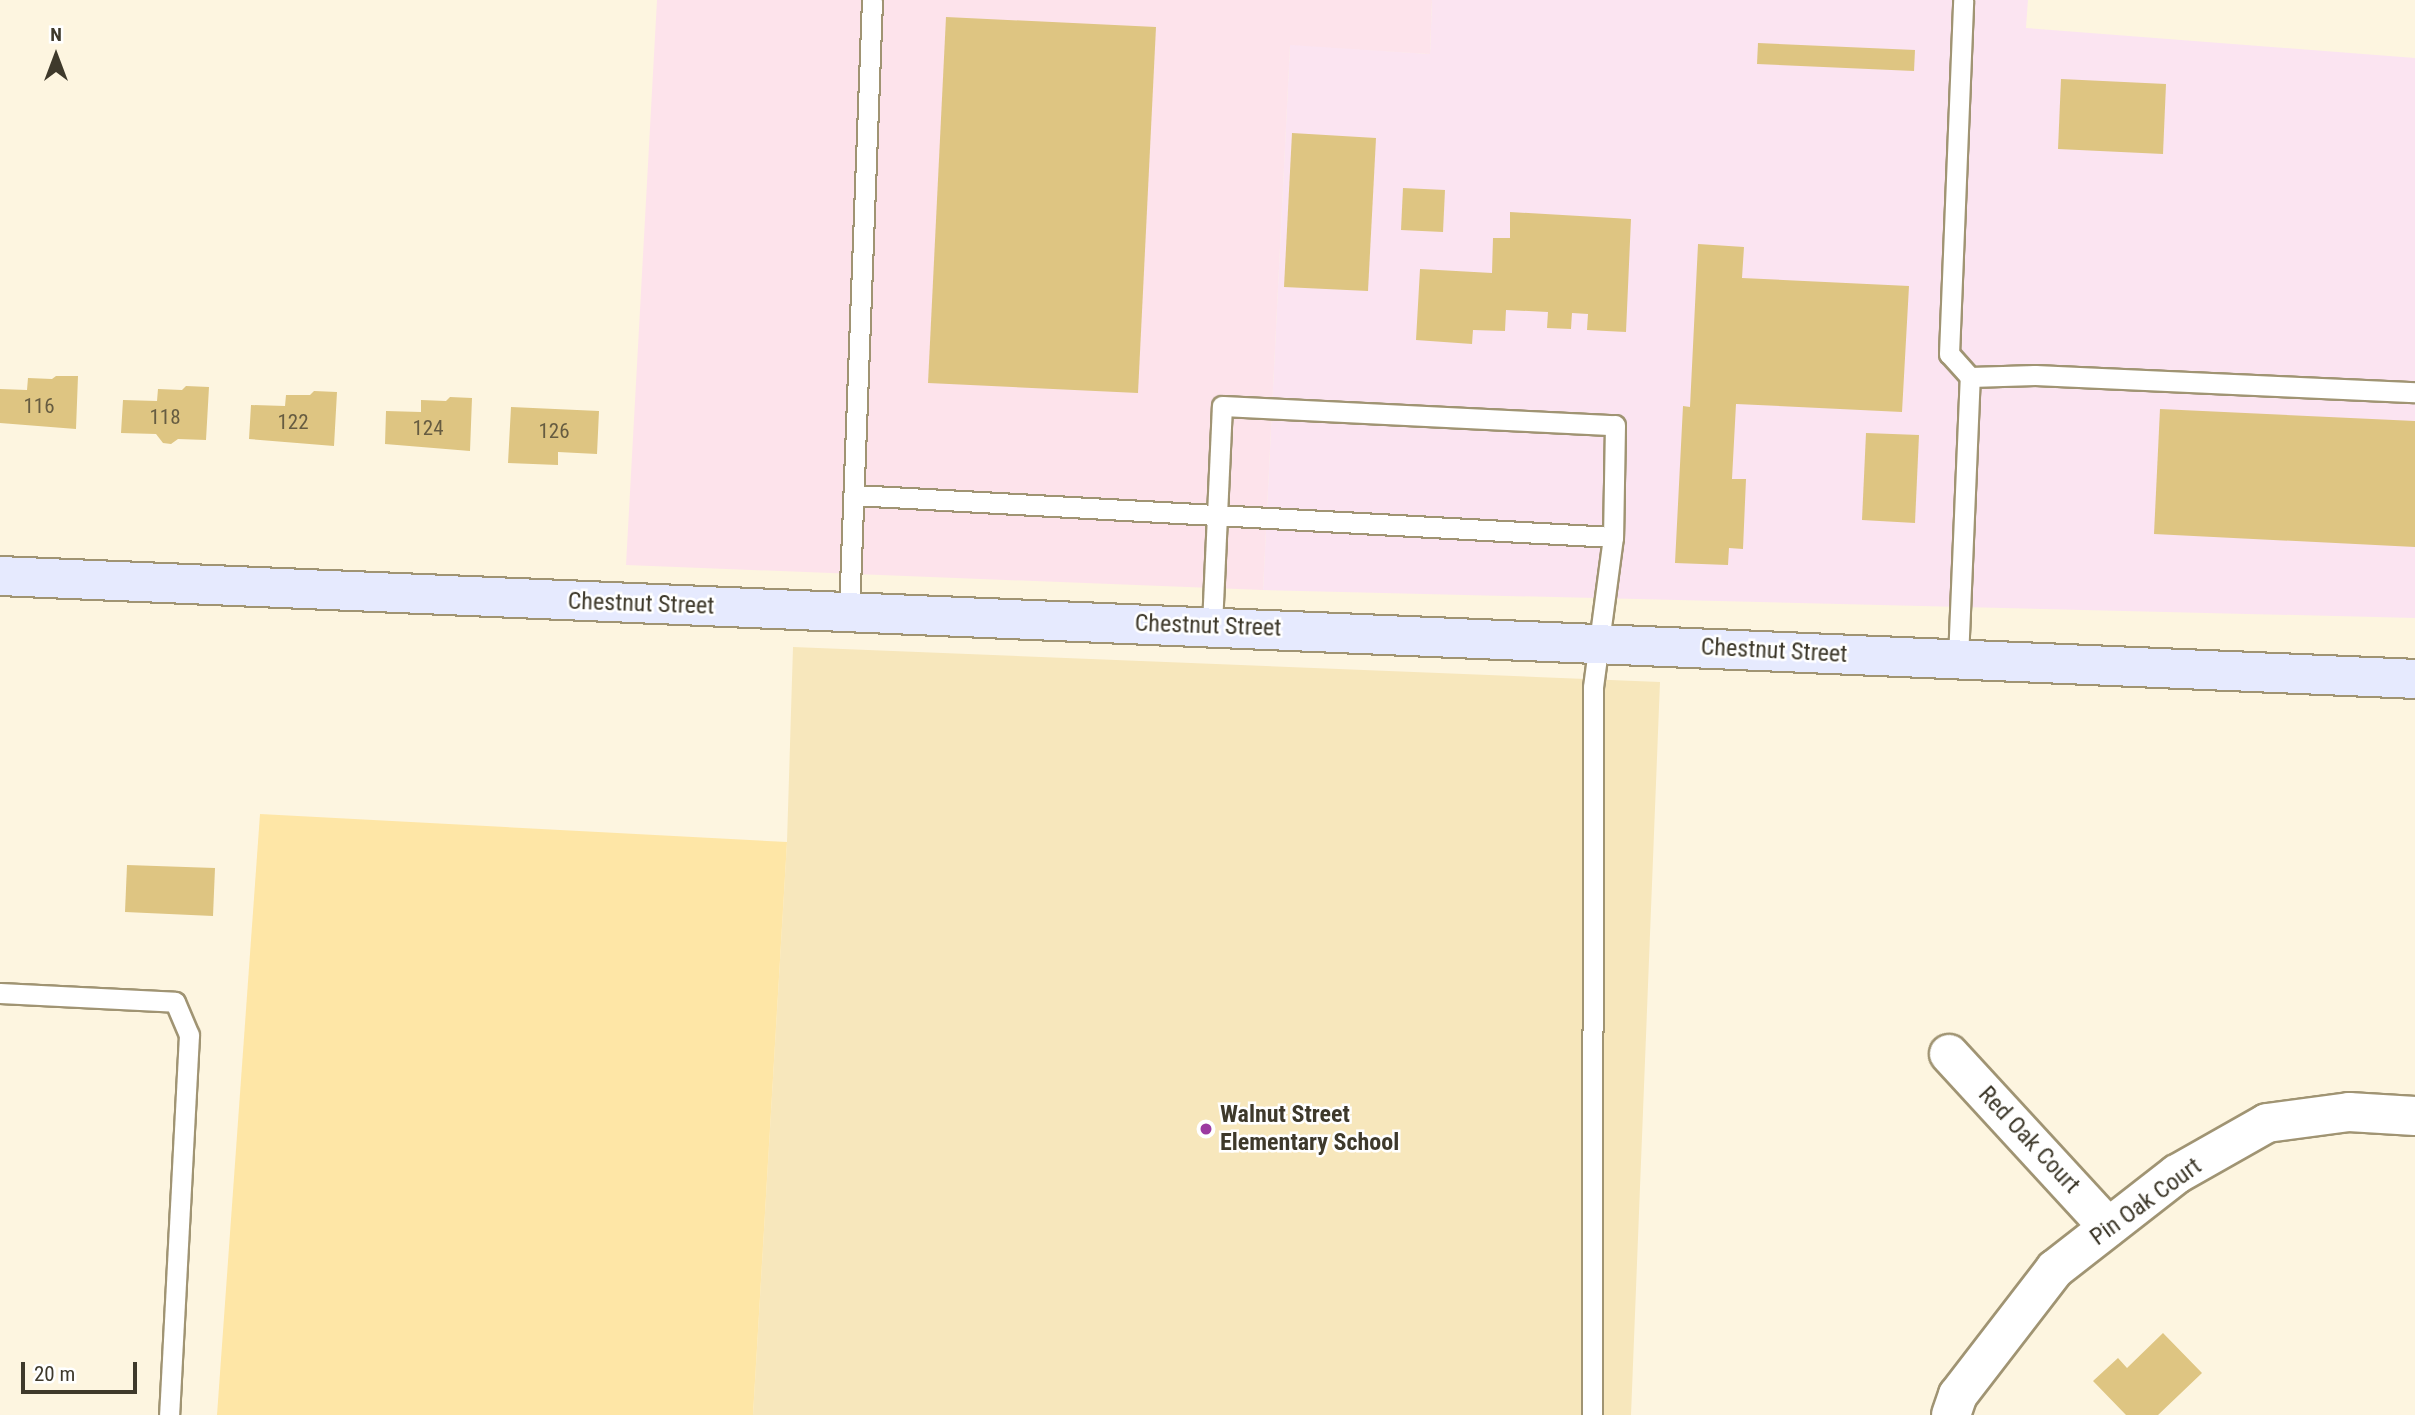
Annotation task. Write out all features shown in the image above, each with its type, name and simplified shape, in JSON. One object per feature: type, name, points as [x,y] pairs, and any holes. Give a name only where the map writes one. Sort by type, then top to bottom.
[{"type":"street","name":"Chestnut Street","points":[[0,576],[849,613],[1212,625],[2415,678]]},
{"type":"street","name":"Red Oak Court","points":[[1950,1054],[2108,1227]]},
{"type":"street","name":"Pin Oak Court","points":[[1951,1415],[1958,1395],[2055,1269],[2177,1174],[2267,1123],[2349,1112],[2415,1116]]},
{"type":"lane","points":[[849,613],[872,0]]},
{"type":"lane","points":[[1958,659],[1970,377],[1950,354],[1963,0]]},
{"type":"lane","points":[[1970,377],[2035,375],[2415,392]]},
{"type":"lane","points":[[1212,625],[1222,406],[1615,425],[1612,537],[1601,643],[1593,687],[1592,1415]]},
{"type":"lane","points":[[854,495],[1612,537]]},
{"type":"lane","points":[[0,993],[175,1002],[189,1035],[169,1415]]},
{"type":"shaded area","points":[[657,0],[1432,0],[1430,54],[1290,46],[1263,590],[626,565]]},
{"type":"shaded area","points":[[1432,0],[2028,0],[2026,28],[2415,58],[2415,618],[1263,590],[1290,45],[1430,54]]},
{"type":"shaded area","name":"Walnut Street Elementary School","points":[[793,647],[1660,682],[1631,1415],[753,1415],[787,842]]},
{"type":"shaded area","points":[[260,814],[787,842],[753,1415],[217,1415]]},
{"type":"building","points":[[946,17],[1156,27],[1138,393],[928,383]]},
{"type":"building","points":[[1758,43],[1915,50],[1914,71],[1757,64]]},
{"type":"building","points":[[2061,79],[2166,84],[2163,154],[2058,149]]},
{"type":"building","points":[[1292,133],[1376,138],[1368,291],[1284,287]]},
{"type":"building","points":[[1403,188],[1445,190],[1443,232],[1401,230]]},
{"type":"building","points":[[1510,212],[1631,219],[1626,332],[1587,330],[1588,314],[1572,313],[1571,329],[1547,328],[1548,312],[1506,310],[1505,331],[1473,330],[1472,344],[1416,340],[1420,269],[1492,273],[1493,238],[1510,238]]},
{"type":"building","points":[[1698,244],[1744,247],[1742,278],[1909,286],[1902,412],[1736,404],[1732,479],[1746,479],[1743,549],[1729,548],[1728,565],[1675,563],[1683,406],[1690,407]]},
{"type":"building","points":[[56,376],[78,376],[76,429],[0,423],[0,389],[27,390],[28,378],[52,379]]},
{"type":"building","points":[[186,386],[209,387],[206,440],[178,439],[171,444],[163,443],[156,434],[121,433],[123,400],[157,401],[158,389],[182,390]]},
{"type":"building","points":[[314,391],[337,392],[334,446],[249,439],[251,405],[285,406],[286,395],[310,395]]},
{"type":"building","points":[[450,397],[472,398],[470,451],[385,444],[386,411],[421,412],[421,400],[446,401]]},
{"type":"building","points":[[511,407],[599,411],[597,454],[558,452],[558,465],[508,463]]},
{"type":"building","points":[[2160,409],[2415,421],[2415,547],[2154,534]]},
{"type":"building","points":[[1866,433],[1919,435],[1915,523],[1862,520]]},
{"type":"building","points":[[127,865],[215,868],[213,916],[125,912]]},
{"type":"building","points":[[2163,1333],[2202,1373],[2158,1415],[2126,1415],[2093,1381],[2118,1358],[2127,1368]]},
{"type":"place","name":"Walnut Street Elementary School","points":[[1206,1129]]}]
